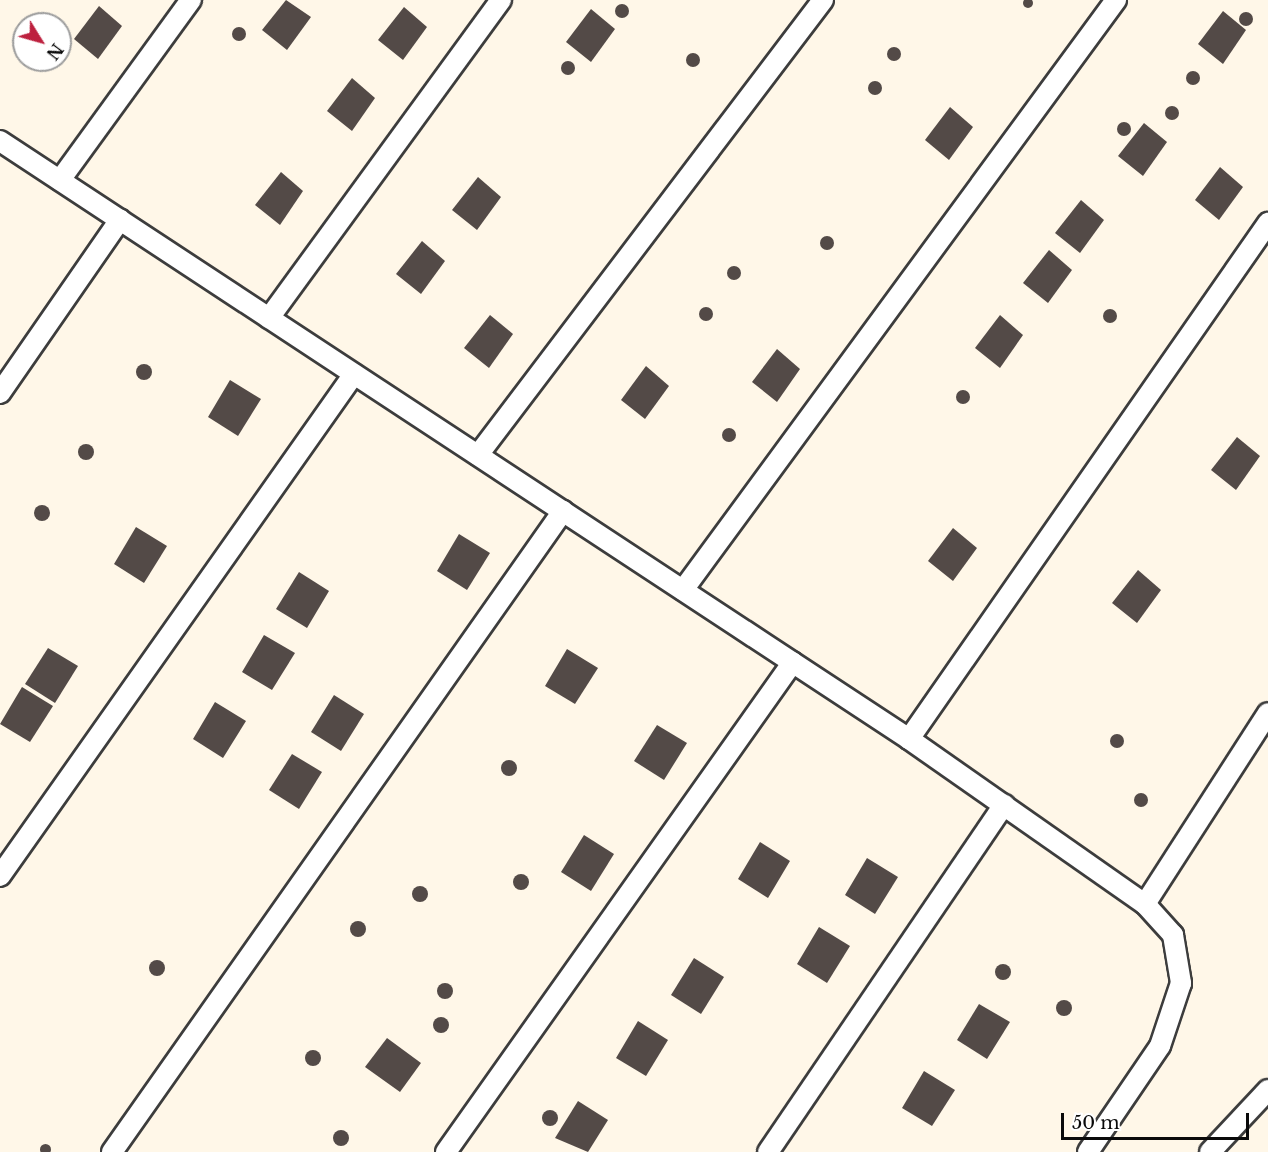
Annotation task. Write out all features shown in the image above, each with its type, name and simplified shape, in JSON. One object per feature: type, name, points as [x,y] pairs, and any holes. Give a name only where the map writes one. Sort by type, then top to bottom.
[{"type":"street","points":[[60,180],[191,0]]},
{"type":"street","points":[[269,318],[501,0]]},
{"type":"street","points":[[478,455],[824,0]]},
{"type":"street","points":[[683,590],[1116,0]]},
{"type":"street","points":[[0,141],[909,739],[1145,904],[1173,935],[1181,983],[1161,1046],[1088,1152]]},
{"type":"street","points":[[0,393],[120,220]]},
{"type":"street","points":[[909,739],[1268,223]]},
{"type":"street","points":[[0,876],[354,374]]},
{"type":"street","points":[[112,1152],[563,511]]},
{"type":"street","points":[[446,1152],[793,662]]},
{"type":"street","points":[[1145,904],[1268,713]]},
{"type":"street","points":[[768,1152],[1004,805]]},
{"type":"street","points":[[1210,1152],[1268,1090]]},
{"type":"building","points":[[1028,-2],[1032,-1],[1032,7],[1028,8],[1024,7],[1023,3],[1024,-1]]},
{"type":"building","points":[[286,0],[311,17],[287,50],[262,30]]},
{"type":"building","points":[[622,4],[627,6],[629,11],[627,16],[622,18],[617,16],[615,11],[617,6]]},
{"type":"building","points":[[99,6],[122,26],[98,59],[74,39]]},
{"type":"building","points":[[404,7],[427,27],[403,60],[378,40]]},
{"type":"building","points":[[591,9],[615,29],[591,62],[566,42]]},
{"type":"building","points":[[1223,11],[1246,30],[1223,64],[1198,44]]},
{"type":"building","points":[[1246,12],[1251,14],[1253,19],[1251,24],[1246,26],[1241,24],[1239,19],[1241,14]]},
{"type":"building","points":[[239,27],[244,29],[246,34],[244,39],[239,41],[234,39],[232,34],[234,29]]},
{"type":"building","points":[[894,47],[899,49],[901,54],[899,59],[894,61],[889,59],[887,54],[889,49]]},
{"type":"building","points":[[693,53],[698,55],[700,60],[698,65],[693,67],[688,65],[686,60],[688,55]]},
{"type":"building","points":[[568,61],[573,63],[575,68],[573,73],[568,75],[563,73],[561,68],[563,63]]},
{"type":"building","points":[[1193,71],[1198,73],[1200,78],[1198,83],[1193,85],[1188,83],[1186,78],[1188,73]]},
{"type":"building","points":[[352,78],[375,98],[352,131],[327,111]]},
{"type":"building","points":[[875,81],[880,83],[882,88],[880,93],[875,95],[870,93],[868,88],[870,83]]},
{"type":"building","points":[[1172,106],[1177,108],[1179,113],[1177,118],[1172,120],[1167,118],[1165,113],[1167,108]]},
{"type":"building","points":[[950,107],[973,127],[949,160],[925,140]]},
{"type":"building","points":[[1124,122],[1129,124],[1131,129],[1129,134],[1124,136],[1119,134],[1117,129],[1119,124]]},
{"type":"building","points":[[1144,123],[1167,142],[1143,176],[1118,156]]},
{"type":"building","points":[[1220,167],[1243,187],[1219,220],[1195,200]]},
{"type":"building","points":[[281,172],[303,191],[280,225],[255,205]]},
{"type":"building","points":[[478,177],[501,197],[477,230],[452,210]]},
{"type":"building","points":[[1081,200],[1104,220],[1080,253],[1055,233]]},
{"type":"building","points":[[827,236],[832,238],[834,243],[832,248],[827,250],[822,248],[820,243],[822,238]]},
{"type":"building","points":[[422,241],[445,261],[421,294],[396,274]]},
{"type":"building","points":[[1049,250],[1072,270],[1048,303],[1023,283]]},
{"type":"building","points":[[734,266],[739,268],[741,273],[739,278],[734,280],[729,278],[727,273],[729,268]]},
{"type":"building","points":[[706,307],[711,309],[713,314],[711,319],[706,321],[701,319],[699,314],[701,309]]},
{"type":"building","points":[[1110,309],[1115,311],[1117,316],[1115,321],[1110,323],[1105,321],[1103,316],[1105,311]]},
{"type":"building","points":[[490,315],[513,334],[489,368],[464,348]]},
{"type":"building","points":[[1000,315],[1023,335],[1000,368],[975,348]]},
{"type":"building","points":[[777,349],[800,369],[777,402],[752,382]]},
{"type":"building","points":[[144,364],[150,366],[152,372],[150,378],[144,380],[138,378],[136,372],[138,366]]},
{"type":"building","points":[[646,366],[669,386],[645,419],[621,400]]},
{"type":"building","points":[[230,380],[261,399],[238,436],[208,417]]},
{"type":"building","points":[[963,390],[968,392],[970,397],[968,402],[963,404],[958,402],[956,397],[958,392]]},
{"type":"building","points":[[729,428],[734,430],[736,435],[734,440],[729,442],[724,440],[722,435],[724,430]]},
{"type":"building","points":[[1237,437],[1260,456],[1236,490],[1211,470]]},
{"type":"building","points":[[86,444],[92,446],[94,452],[92,458],[86,460],[80,458],[78,452],[80,446]]},
{"type":"building","points":[[42,505],[48,507],[50,513],[48,519],[42,521],[36,519],[34,513],[36,507]]},
{"type":"building","points":[[136,527],[167,546],[144,583],[114,564]]},
{"type":"building","points":[[953,528],[977,548],[953,581],[928,561]]},
{"type":"building","points":[[459,534],[490,553],[467,590],[437,571]]},
{"type":"building","points":[[1138,570],[1161,590],[1137,623],[1112,603]]},
{"type":"building","points":[[299,572],[329,591],[307,628],[276,609]]},
{"type":"building","points":[[264,635],[295,653],[272,690],[242,672]]},
{"type":"building","points":[[48,648],[78,666],[55,703],[25,684]]},
{"type":"building","points":[[567,649],[598,668],[575,704],[545,686]]},
{"type":"building","points":[[22,687],[53,706],[30,742],[0,724]]},
{"type":"building","points":[[334,695],[364,714],[341,751],[311,732]]},
{"type":"building","points":[[215,702],[246,721],[223,758],[193,739]]},
{"type":"building","points":[[657,725],[687,743],[664,780],[634,761]]},
{"type":"building","points":[[1117,734],[1122,736],[1124,741],[1122,746],[1117,748],[1112,746],[1110,741],[1112,736]]},
{"type":"building","points":[[292,754],[322,772],[299,809],[269,790]]},
{"type":"building","points":[[509,760],[515,762],[517,768],[515,774],[509,776],[503,774],[501,768],[503,762]]},
{"type":"building","points":[[1141,793],[1146,795],[1148,800],[1146,805],[1141,807],[1136,805],[1134,800],[1136,795]]},
{"type":"building","points":[[584,835],[614,854],[591,891],[561,872]]},
{"type":"building","points":[[760,842],[790,861],[768,898],[738,879]]},
{"type":"building","points":[[867,858],[898,877],[875,914],[845,895]]},
{"type":"building","points":[[518,874],[524,874],[529,882],[527,888],[518,890],[513,885],[513,879]]},
{"type":"building","points":[[420,886],[426,888],[428,894],[426,900],[420,902],[414,900],[412,894],[414,888]]},
{"type":"building","points":[[358,921],[364,923],[366,929],[364,935],[358,937],[352,935],[350,929],[352,923]]},
{"type":"building","points":[[819,927],[850,946],[827,983],[797,964]]},
{"type":"building","points":[[694,958],[724,977],[701,1014],[671,995]]},
{"type":"building","points":[[157,960],[163,962],[165,968],[163,974],[157,976],[151,974],[149,968],[151,962]]},
{"type":"building","points":[[1003,964],[1009,966],[1011,972],[1009,978],[1003,980],[997,978],[995,972],[997,966]]},
{"type":"building","points":[[445,983],[451,985],[453,991],[451,997],[445,999],[439,997],[437,991],[439,985]]},
{"type":"building","points":[[1064,1000],[1070,1002],[1072,1008],[1070,1014],[1064,1016],[1058,1014],[1056,1008],[1058,1002]]},
{"type":"building","points":[[979,1004],[1010,1022],[987,1059],[957,1040]]},
{"type":"building","points":[[441,1017],[447,1019],[449,1025],[447,1031],[441,1033],[435,1031],[433,1025],[435,1019]]},
{"type":"building","points":[[638,1021],[668,1040],[646,1076],[616,1058]]},
{"type":"building","points":[[387,1038],[421,1063],[400,1092],[365,1067]]},
{"type":"building","points":[[313,1050],[319,1052],[321,1058],[319,1064],[313,1066],[307,1064],[305,1058],[307,1052]]},
{"type":"building","points":[[924,1071],[955,1090],[932,1126],[902,1108]]},
{"type":"building","points":[[578,1101],[608,1120],[588,1152],[555,1138]]},
{"type":"building","points":[[550,1110],[556,1112],[558,1118],[556,1124],[550,1126],[544,1124],[542,1118],[544,1112]]},
{"type":"building","points":[[341,1130],[347,1132],[349,1138],[347,1144],[341,1146],[335,1144],[333,1138],[335,1132]]},
{"type":"building","points":[[45,1143],[51,1149],[45,1155],[39,1149]]}]
